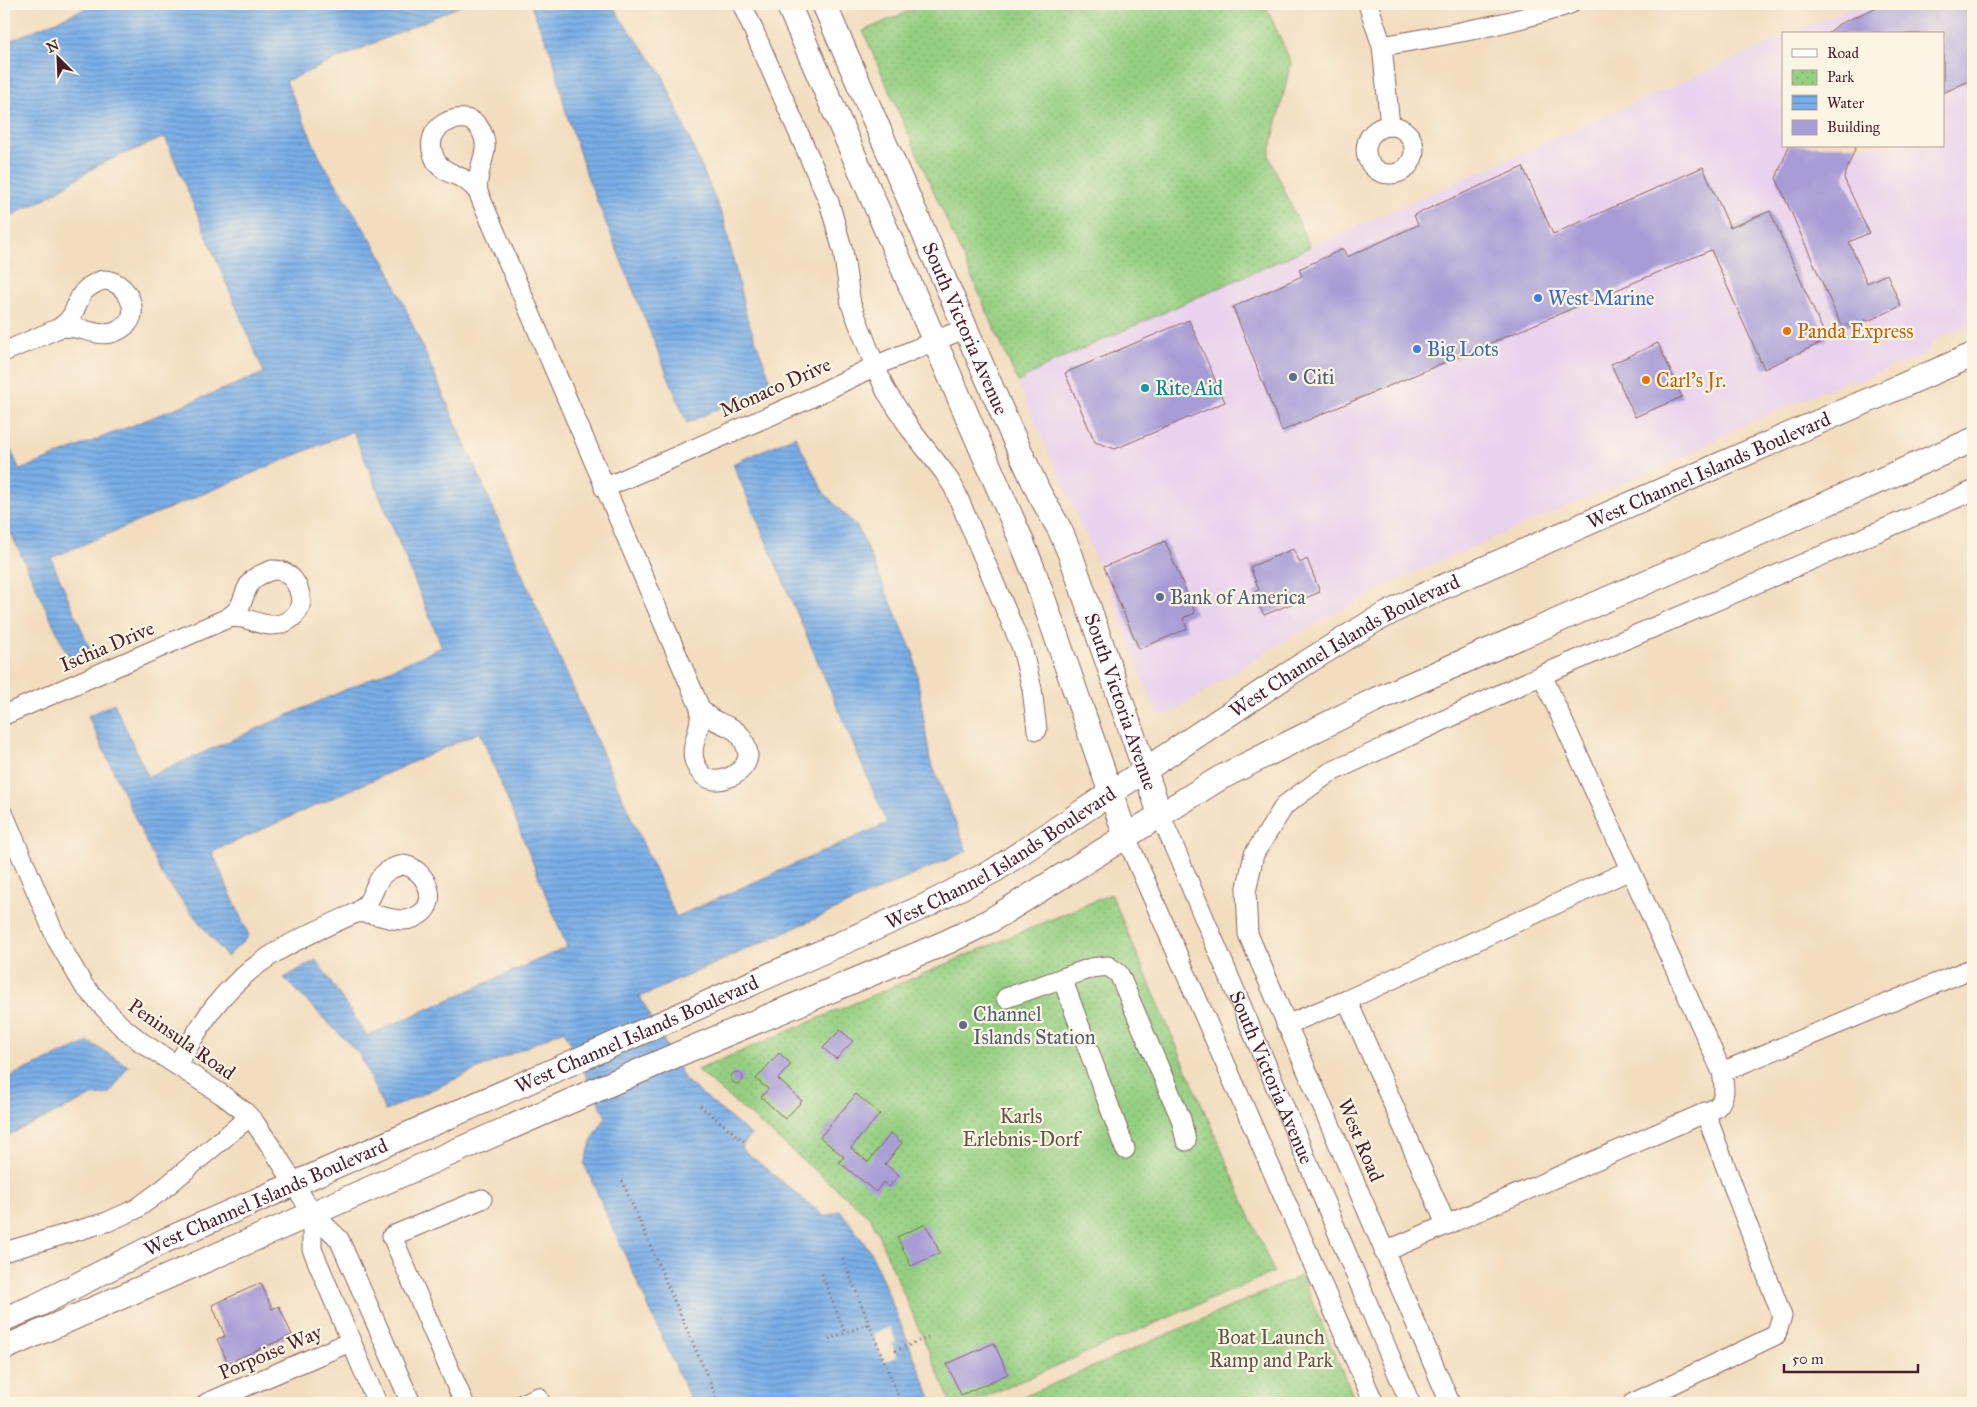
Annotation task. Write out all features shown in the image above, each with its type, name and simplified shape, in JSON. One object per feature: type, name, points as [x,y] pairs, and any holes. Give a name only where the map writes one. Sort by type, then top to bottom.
[{"type":"main road","name":"South Victoria Avenue","points":[[788,4],[1034,572],[1126,837]]},
{"type":"main road","name":"South Victoria Avenue","points":[[824,4],[1038,493],[1060,530],[1071,556],[1160,814]]},
{"type":"main road","name":"West Channel Islands Boulevard","points":[[4,1319],[36,1306],[164,1241],[927,905],[995,870],[1304,664],[1372,622],[1420,597],[1715,467],[1973,358]]},
{"type":"main road","name":"West Channel Islands Boulevard","points":[[4,1348],[681,1053],[947,942],[988,922],[1220,778],[1375,700],[1973,440]]},
{"type":"street","points":[[742,4],[829,202],[843,251],[851,304],[874,366],[886,391],[911,430],[944,472],[962,505],[1022,648],[1032,689],[1037,730]]},
{"type":"street","points":[[1368,4],[1382,46],[1390,126]]},
{"type":"street","points":[[1382,46],[1485,28],[1530,17],[1570,4]]},
{"type":"street","points":[[478,192],[700,708]]},
{"type":"street","points":[[4,352],[59,328]]},
{"type":"street","name":"Monaco Drive","points":[[604,488],[806,400],[874,366],[966,328]]},
{"type":"street","name":"West Road","points":[[1450,1403],[1248,934],[1246,892],[1254,854],[1285,805],[1329,773],[1542,675],[1973,492]]},
{"type":"street","name":"Ischia Drive","points":[[4,715],[228,618]]},
{"type":"street","points":[[1384,1252],[1716,1108],[1723,1100],[1725,1091],[1722,1072],[1542,675]]},
{"type":"street","name":"South Victoria Avenue","points":[[1160,814],[1410,1403]]},
{"type":"street","name":"Peninsula Road","points":[[4,815],[57,940],[84,986],[120,1025],[141,1042],[234,1102],[249,1117],[296,1183],[312,1213]]},
{"type":"street","name":"South Victoria Avenue","points":[[1126,837],[1374,1403]]},
{"type":"street","points":[[1286,1025],[1348,1000],[1630,870]]},
{"type":"street","points":[[177,1065],[214,1007],[247,972],[288,944],[356,913]]},
{"type":"street","points":[[1006,998],[1091,968],[1108,966],[1120,974],[1181,1120],[1186,1142]]},
{"type":"street","points":[[1722,1072],[1973,968]]},
{"type":"street","points":[[1062,978],[1125,1149]]},
{"type":"street","points":[[1348,1000],[1446,1224]]},
{"type":"street","points":[[1633,1403],[1776,1335],[1782,1316],[1705,1112]]},
{"type":"street","points":[[4,1252],[107,1222],[136,1209],[249,1117]]},
{"type":"street","points":[[464,1403],[392,1236],[482,1199]]},
{"type":"street","points":[[312,1213],[312,1249],[377,1403]]},
{"type":"street","points":[[312,1213],[339,1239],[411,1403]]},
{"type":"street","name":"Porpoise Way","points":[[216,1402],[350,1342]]},
{"type":"street","points":[[524,1403],[538,1397],[540,1403]]},
{"type":"path","points":[[700,1106],[745,1142]]},
{"type":"path","points":[[622,1181],[718,1403]]},
{"type":"path","points":[[844,1259],[901,1403]]},
{"type":"path","points":[[822,1274],[845,1333]]},
{"type":"path","points":[[829,1339],[869,1324]]},
{"type":"path","points":[[895,1351],[928,1336]]},
{"type":"shaded area","points":[[1858,4],[1973,4],[1973,324],[1934,340],[1927,353],[1858,381],[1845,381],[1731,431],[1683,457],[1430,565],[1372,593],[1275,646],[1170,714],[1159,714],[1153,706],[1110,590],[981,300],[1037,316],[1071,353],[1782,37],[1782,148],[1944,148],[1944,32],[1795,32]]},
{"type":"green space","points":[[925,4],[1265,4],[1291,62],[1269,156],[1310,247],[1053,362],[1018,382],[863,31]]},
{"type":"green space","name":"Karls Erlebnis-Dorf","points":[[1111,894],[1274,1272],[970,1403],[951,1403],[871,1218],[697,1070]]},
{"type":"green space","name":"Boat Launch Ramp and Park","points":[[1301,1276],[1356,1403],[1010,1403]]},
{"type":"water","points":[[96,4],[465,4],[286,81],[320,158],[386,264],[526,583],[676,917],[887,823],[733,464],[795,436],[824,493],[858,528],[914,655],[930,760],[967,851],[640,997],[685,1080],[751,1135],[741,1148],[825,1217],[840,1210],[871,1252],[933,1403],[692,1403],[584,1164],[592,1140],[606,1117],[564,1030],[385,1111],[360,1055],[284,978],[316,960],[367,1036],[567,947],[480,732],[212,852],[249,936],[227,957],[162,876],[88,716],[114,703],[148,777],[442,647],[353,431],[51,558],[90,649],[69,658],[4,518],[4,436],[20,470],[264,373],[165,137],[98,165],[40,202],[23,209],[4,222],[4,43]]},
{"type":"water","points":[[530,4],[613,4],[618,15],[662,74],[724,220],[746,315],[772,384],[687,423],[587,176],[566,112],[553,57]]},
{"type":"water","points":[[89,1042],[128,1066],[110,1094],[92,1096],[4,1137],[4,1079]]},
{"type":"pier","points":[[890,1327],[896,1342],[892,1344],[897,1357],[884,1362],[873,1334]]},
{"type":"building","points":[[1884,4],[1973,4],[1973,79],[1944,93],[1944,32],[1829,32],[1839,24]]},
{"type":"building","points":[[1788,148],[1855,148],[1844,178],[1869,233],[1849,242],[1867,283],[1887,274],[1901,306],[1868,321],[1850,326],[1840,323],[1776,178]]},
{"type":"building","points":[[1523,167],[1553,234],[1703,167],[1730,228],[1770,211],[1827,340],[1764,369],[1711,250],[1282,431],[1233,307],[1302,276],[1299,269],[1343,249],[1347,257],[1418,225],[1414,215]]},
{"type":"building","name":"Rite Aid","points":[[1189,320],[1225,402],[1115,449],[1095,442],[1065,373]]},
{"type":"building","name":"Carl's Jr.","points":[[1658,343],[1682,397],[1635,417],[1611,364]]},
{"type":"building","points":[[1165,541],[1195,613],[1183,618],[1187,629],[1139,649],[1104,567]]},
{"type":"building","points":[[1293,549],[1300,563],[1307,559],[1320,592],[1264,615],[1253,593],[1259,590],[1250,567]]},
{"type":"building","points":[[840,1030],[853,1041],[836,1059],[823,1048]]},
{"type":"building","points":[[779,1053],[791,1064],[778,1079],[802,1101],[785,1119],[761,1097],[768,1089],[756,1079]]},
{"type":"building","points":[[737,1072],[743,1078],[737,1084],[731,1078]]},
{"type":"building","points":[[856,1094],[880,1114],[851,1148],[868,1162],[891,1133],[902,1143],[885,1164],[899,1175],[889,1187],[883,1182],[876,1192],[839,1162],[844,1157],[820,1137]]},
{"type":"building","points":[[926,1224],[940,1253],[911,1266],[897,1237]]},
{"type":"building","points":[[261,1283],[272,1309],[279,1306],[292,1335],[228,1363],[217,1339],[225,1336],[212,1305]]},
{"type":"building","points":[[994,1343],[1008,1374],[961,1395],[947,1364]]},
{"type":"place","name":"West Marine","points":[[1538,298]]},
{"type":"place","name":"Panda Express","points":[[1787,331]]},
{"type":"place","name":"Big Lots","points":[[1417,349]]},
{"type":"place","name":"Citi","points":[[1293,377]]},
{"type":"place","name":"Carl's Jr.","points":[[1646,380]]},
{"type":"place","name":"Rite Aid","points":[[1145,388]]},
{"type":"place","name":"Bank of America","points":[[1160,597]]},
{"type":"place","name":"Channel Islands Station","points":[[963,1025]]}]
